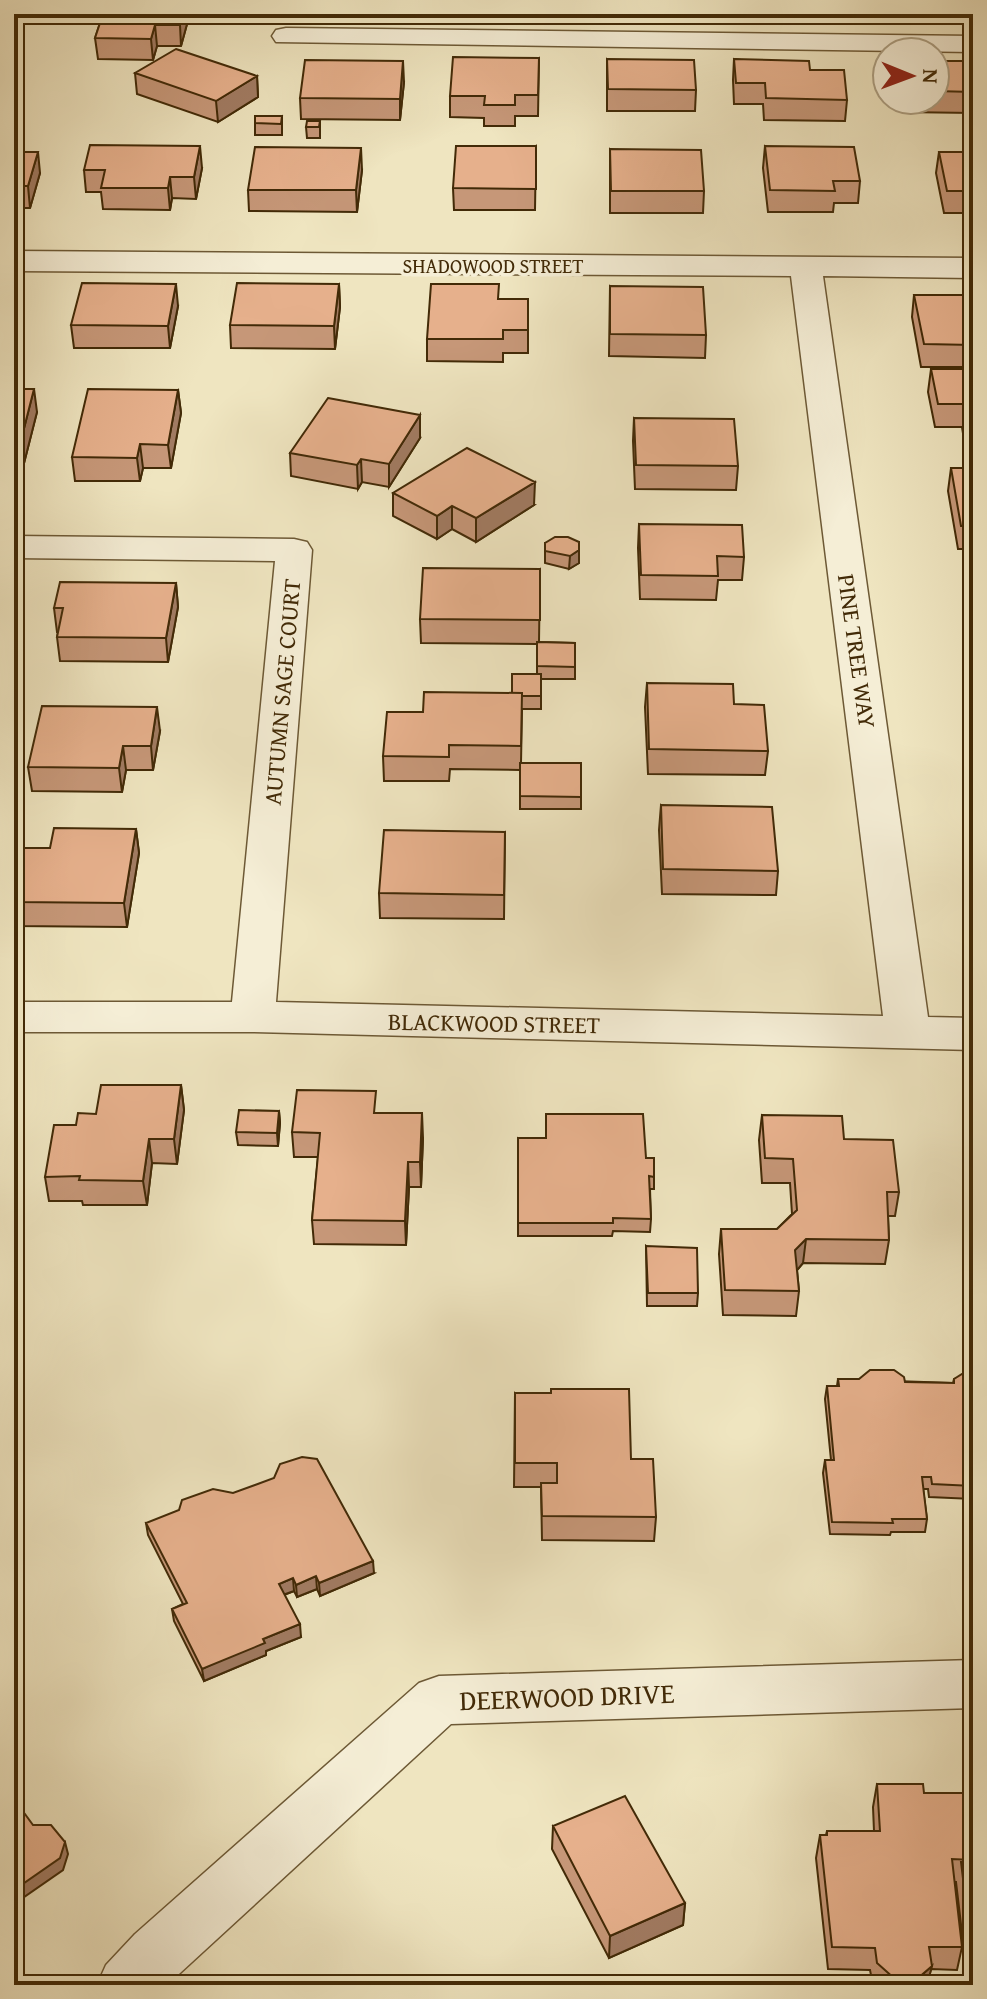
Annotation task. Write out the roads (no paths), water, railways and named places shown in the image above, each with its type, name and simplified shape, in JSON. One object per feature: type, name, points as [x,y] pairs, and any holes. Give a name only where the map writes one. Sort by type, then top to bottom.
[{"type":"street","points":[[286,36],[973,44]]},
{"type":"street","name":"SHADOWOOD STREET","points":[[14,261],[973,268]]},
{"type":"street","name":"PINE TREE WAY","points":[[806,267],[908,1034]]},
{"type":"street","name":"AUTUMN SAGE COURT","points":[[14,547],[294,550],[253,1017]]},
{"type":"street","name":"BLACKWOOD STREET","points":[[14,1017],[253,1017],[973,1034]]},
{"type":"street","name":"DEERWOOD DRIVE","points":[[127,1985],[156,1954],[439,1700],[973,1684]]}]
